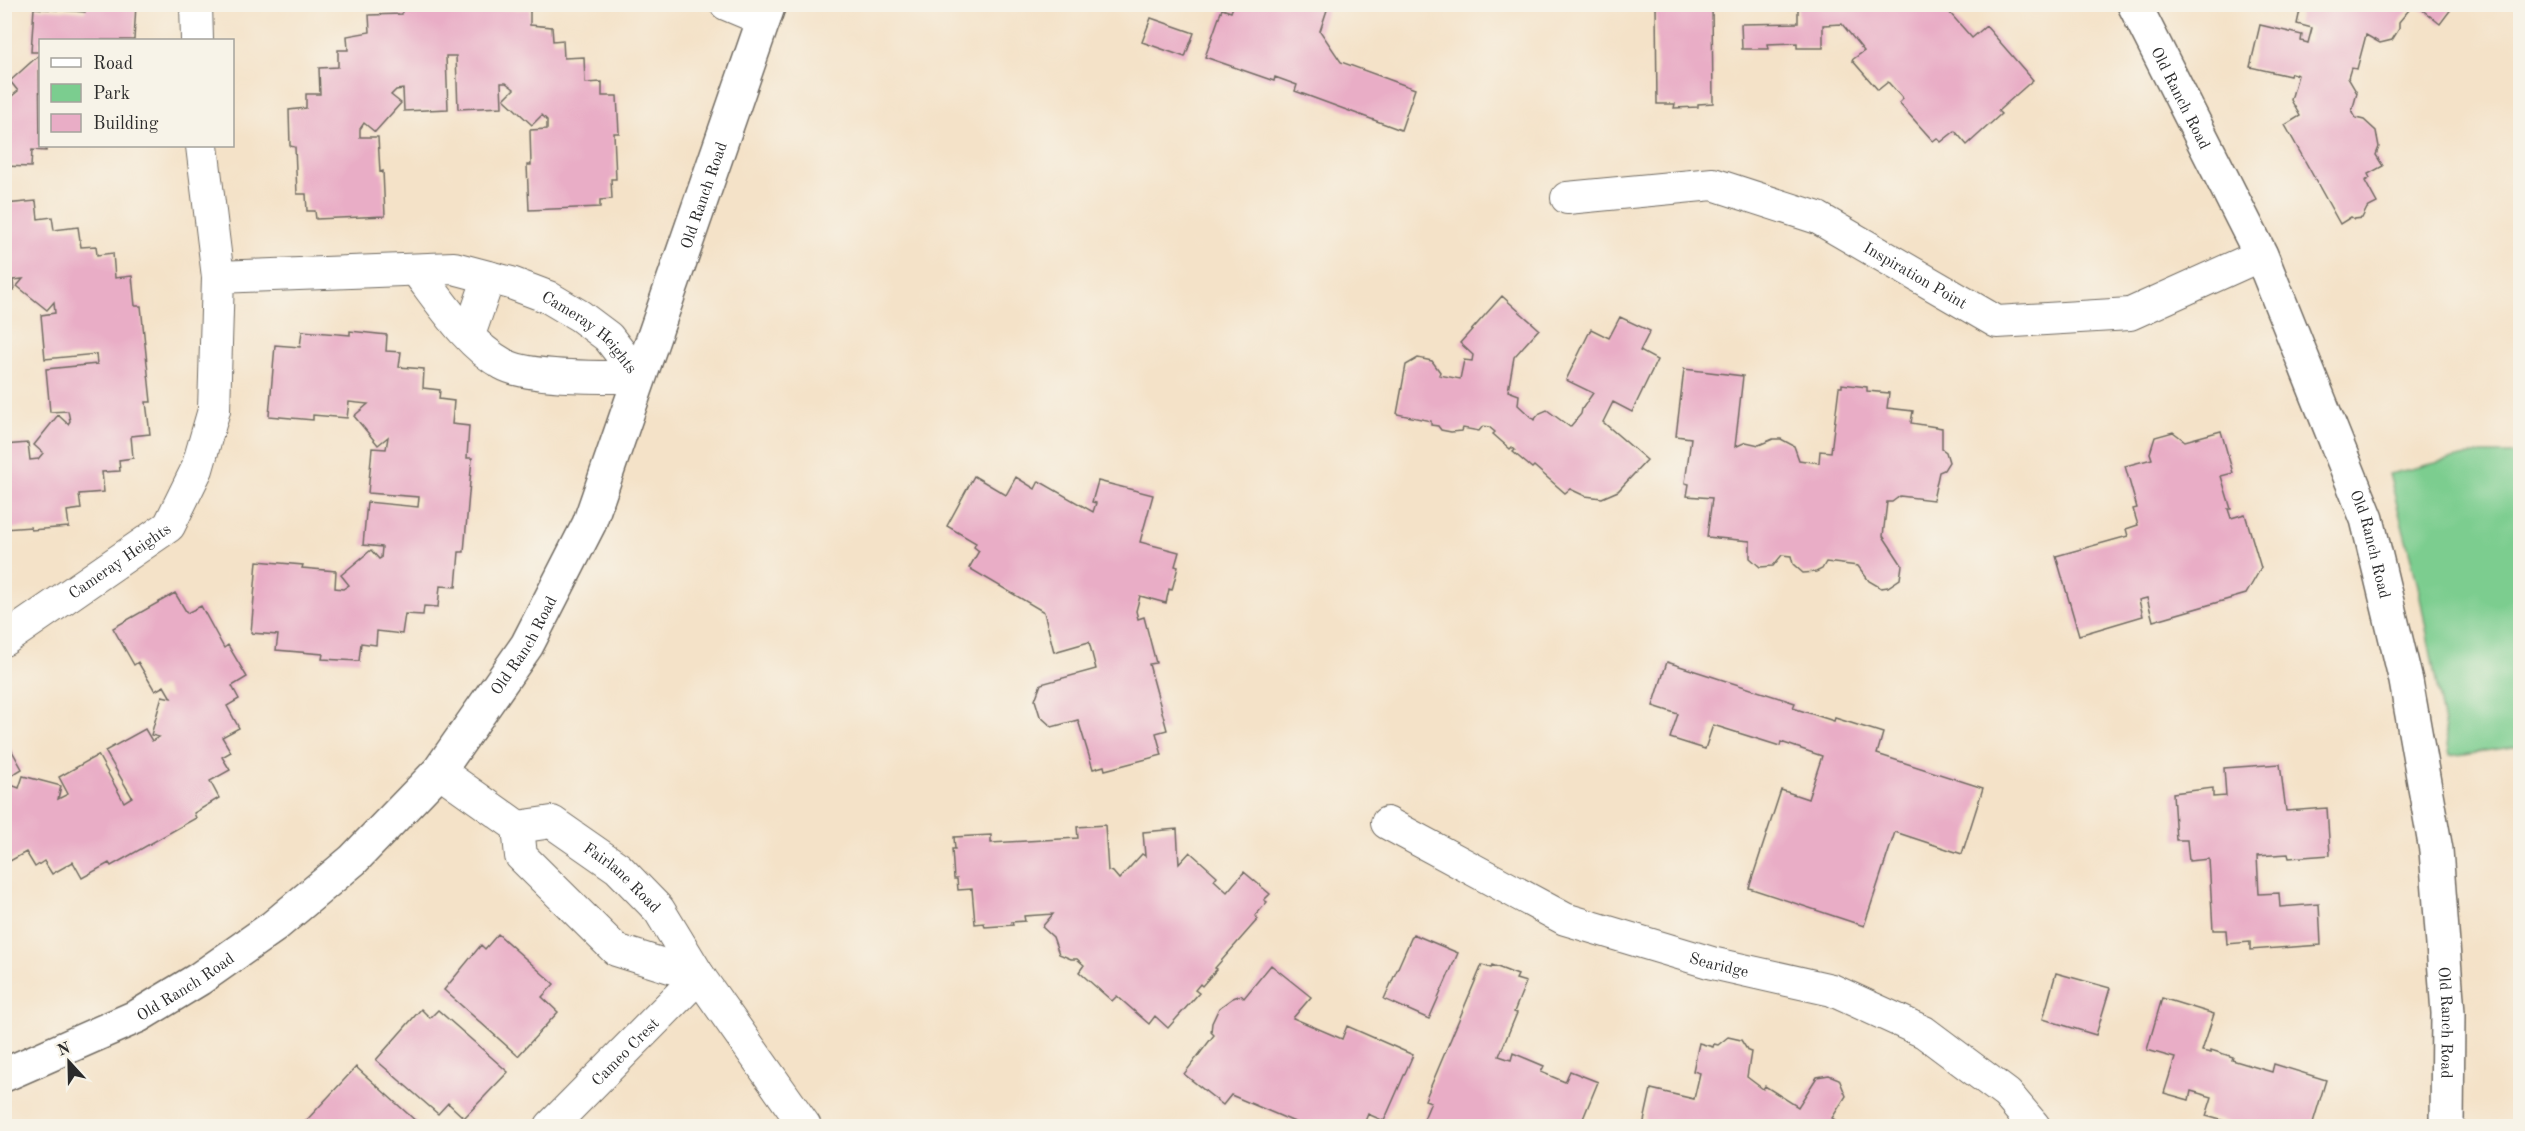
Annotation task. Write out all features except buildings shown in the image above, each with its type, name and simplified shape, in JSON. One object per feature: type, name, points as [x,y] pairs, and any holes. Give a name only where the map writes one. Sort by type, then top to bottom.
[{"type":"street","points":[[196,4],[197,39]]},
{"type":"street","points":[[726,4],[767,12]]},
{"type":"street","name":"Old Ranch Road","points":[[2134,4],[2261,255],[2367,519],[2406,681],[2436,850],[2448,1013],[2447,1126]]},
{"type":"street","name":"Old Ranch Road","points":[[4,1075],[138,1016],[199,979],[273,927],[353,860],[439,771],[527,645],[584,534],[767,12]]},
{"type":"street","name":"Cameray Heights","points":[[4,640],[169,526],[197,469],[214,410],[218,277],[202,147]]},
{"type":"street","name":"Inspiration Point","points":[[1566,198],[1713,184],[1818,218],[1996,322],[2130,314],[2261,255]]},
{"type":"street","name":"Cameray Heights","points":[[218,277],[454,268],[548,297],[580,316],[608,337],[639,376]]},
{"type":"street","name":"Cameray Heights","points":[[416,270],[444,308],[469,335],[494,358],[514,369],[604,378],[639,376]]},
{"type":"street","points":[[469,335],[489,277]]},
{"type":"street","points":[[439,771],[518,826],[521,856],[615,950],[699,976]]},
{"type":"street","name":"Fairlane Road","points":[[518,826],[552,822],[618,868],[659,910],[699,976],[805,1126]]},
{"type":"street","name":"Searidge","points":[[1387,823],[1565,919],[1712,963],[1832,990],[1914,1027],[2007,1094],[2034,1126]]},
{"type":"street","name":"Cameo Crest","points":[[551,1126],[699,976]]},
{"type":"green space","points":[[2474,454],[2520,454],[2520,746],[2450,756],[2418,586],[2389,474]]}]
